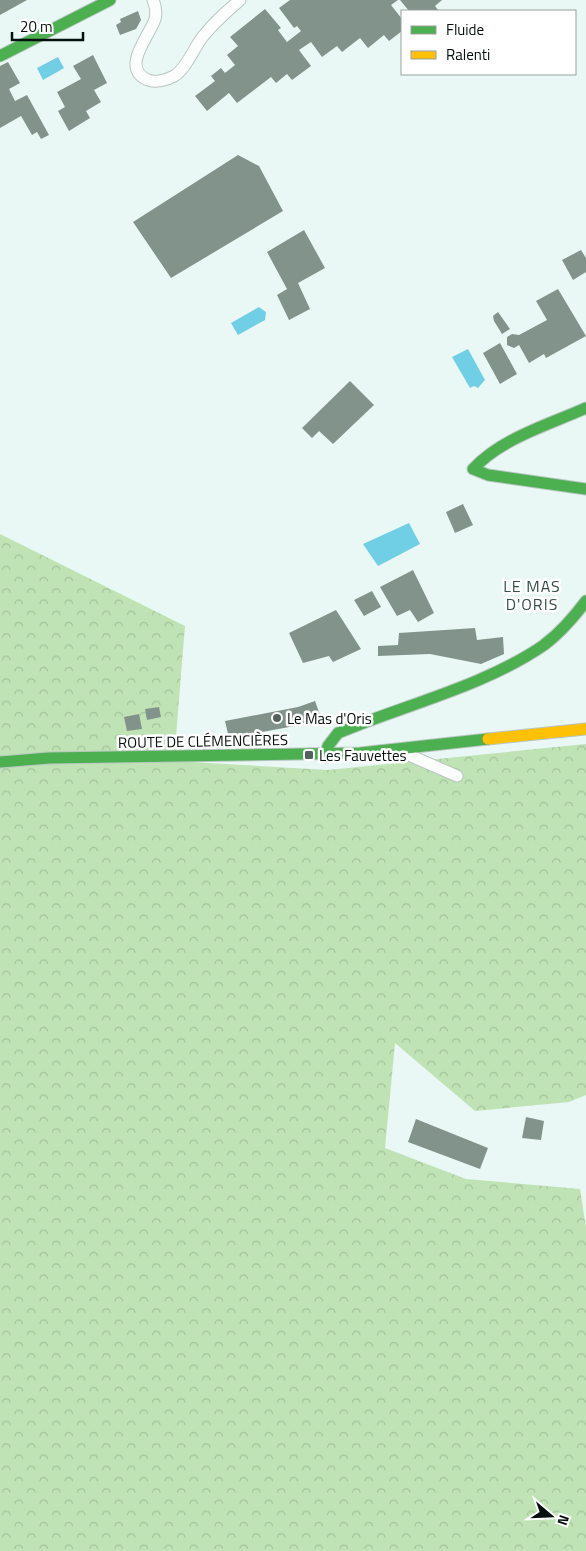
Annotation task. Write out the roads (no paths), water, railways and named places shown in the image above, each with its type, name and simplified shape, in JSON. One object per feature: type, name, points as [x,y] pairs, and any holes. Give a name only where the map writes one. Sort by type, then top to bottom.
[{"type":"street","points":[[0,56],[110,0]]},
{"type":"street","points":[[586,408],[508,444],[479,460],[473,469],[488,474],[586,489]]},
{"type":"street","points":[[326,753],[328,746],[338,733],[485,675],[539,648],[574,618],[586,602]]},
{"type":"street","name":"ROUTE DE CLÉMENCIÈRES","points":[[0,762],[48,758],[326,753],[390,750],[586,729]]},
{"type":"lane","points":[[153,0],[156,8],[155,20],[141,43],[137,56],[137,65],[140,74],[148,80],[158,81],[175,76],[218,18],[240,0]]},
{"type":"lane","points":[[390,750],[409,755],[457,776]]},
{"type":"water","points":[[58,57],[64,68],[43,80],[37,68]]},
{"type":"water","points":[[259,307],[266,312],[265,320],[238,335],[231,323]]},
{"type":"water","points":[[468,349],[485,380],[478,388],[474,386],[470,388],[452,357]]},
{"type":"water","points":[[409,523],[420,544],[378,566],[363,544]]},
{"type":"place","name":"Le Mas d'Oris","points":[[277,718]]},
{"type":"place","name":"Les Fauvettes","points":[[309,755]]},
{"type":"district","name":"LE MAS D'ORIS","points":[[532,595]]}]
